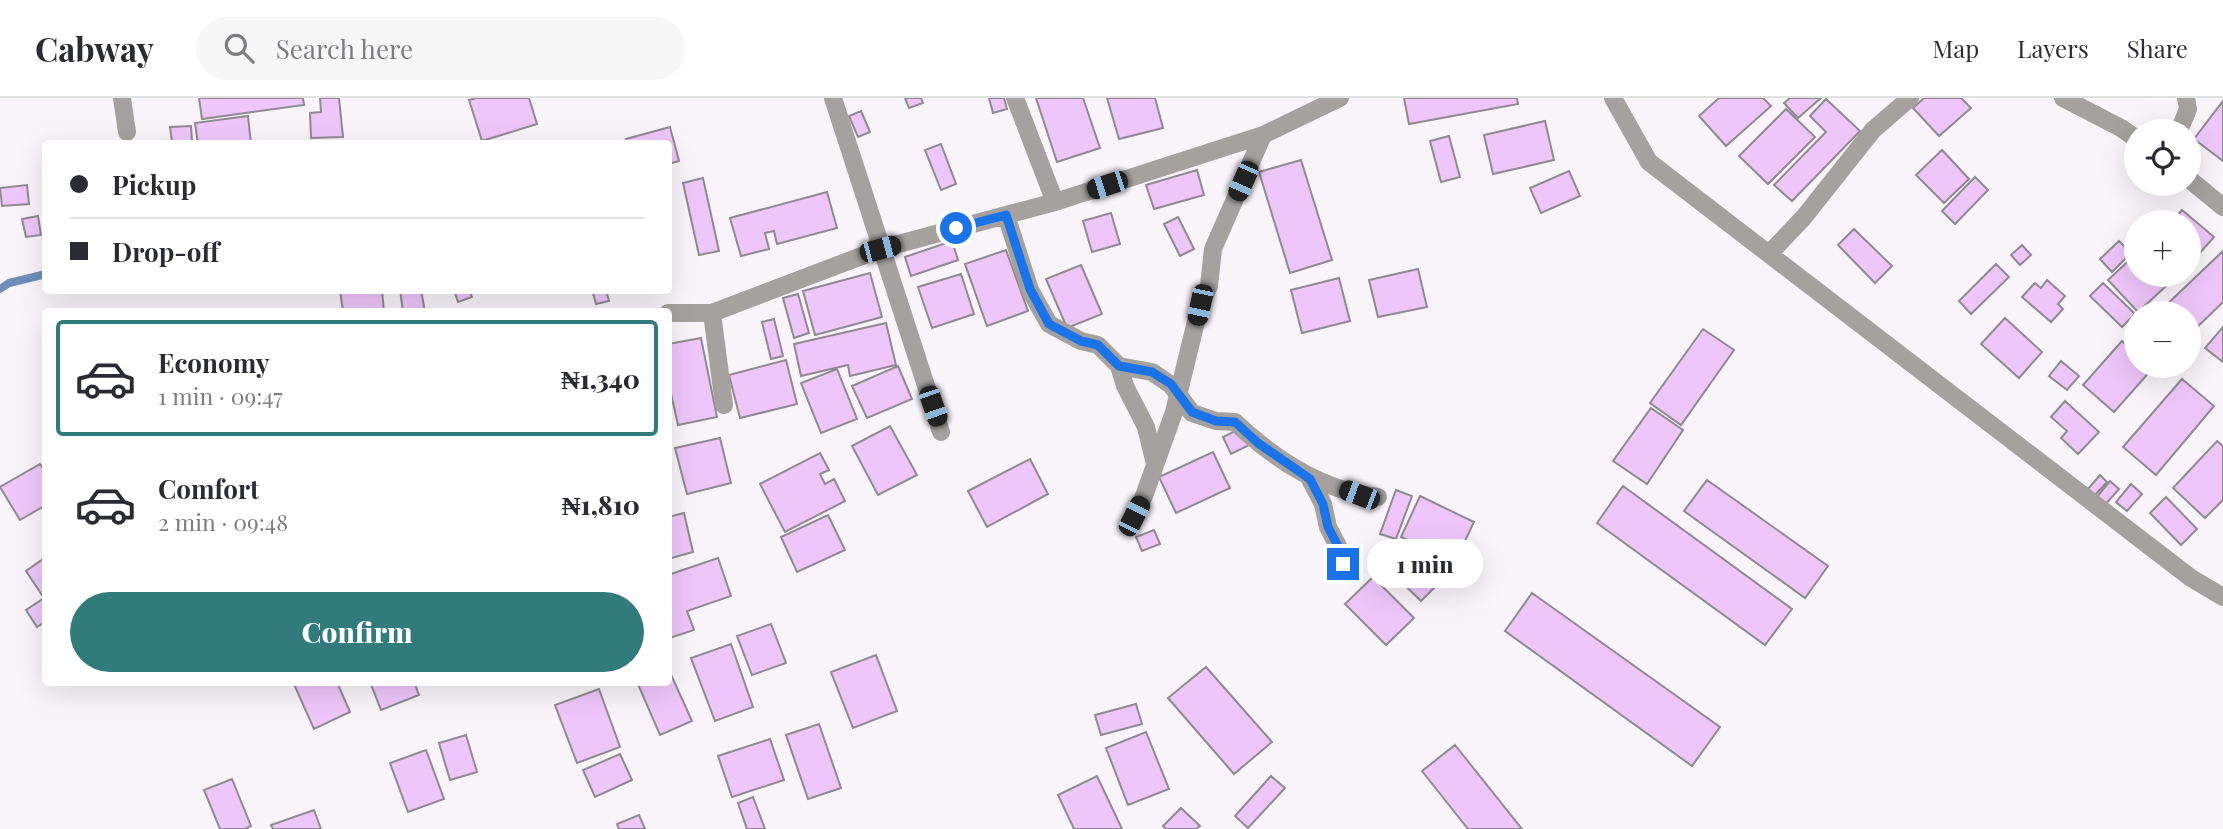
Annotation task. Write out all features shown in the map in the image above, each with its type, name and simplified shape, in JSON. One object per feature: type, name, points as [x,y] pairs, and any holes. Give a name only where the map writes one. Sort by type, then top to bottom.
[{"type":"street","points":[[122,98],[127,132]]},
{"type":"street","points":[[833,98],[941,432]]},
{"type":"street","points":[[1015,98],[1055,202]]},
{"type":"street","points":[[672,313],[712,313],[880,249],[1055,202],[1263,135],[1340,98]]},
{"type":"street","points":[[1613,98],[1650,162],[2191,578],[2223,597]]},
{"type":"street","points":[[1769,254],[1804,217],[1873,130],[1910,98]]},
{"type":"street","points":[[2063,98],[2087,103],[2124,130]]},
{"type":"street","points":[[2184,119],[2188,109],[2186,98]]},
{"type":"street","points":[[1134,516],[1155,465],[1178,396],[1200,305],[1209,286],[1213,249],[1263,135]]},
{"type":"street","points":[[2201,188],[2223,207]]},
{"type":"street","points":[[1006,215],[1030,289],[1049,324],[1081,341],[1098,345],[1119,366],[1125,386],[1146,427],[1155,465]]},
{"type":"street","points":[[712,313],[724,405]]},
{"type":"street","points":[[1119,366],[1152,372],[1171,384],[1192,412],[1216,421],[1235,422],[1258,443],[1310,479],[1359,495],[1378,497]]},
{"type":"street","points":[[1310,479],[1323,504],[1328,527],[1340,550],[1343,564]]},
{"type":"building","points":[[199,98],[303,98],[304,105],[202,119]]},
{"type":"building","points":[[320,98],[339,98],[343,137],[311,138],[310,113],[321,112]]},
{"type":"building","points":[[529,98],[537,124],[482,140],[469,100]]},
{"type":"building","points":[[905,98],[921,98],[923,103],[909,108]]},
{"type":"building","points":[[989,98],[1004,98],[1007,109],[993,113]]},
{"type":"building","points":[[1036,98],[1083,98],[1100,148],[1057,162]]},
{"type":"building","points":[[1107,98],[1155,98],[1163,128],[1119,139]]},
{"type":"building","points":[[1404,98],[1517,98],[1518,104],[1409,124]]},
{"type":"building","points":[[1719,98],[1763,98],[1771,106],[1726,146],[1699,116]]},
{"type":"building","points":[[1790,98],[1821,98],[1798,118],[1784,103]]},
{"type":"building","points":[[1924,98],[1961,98],[1971,108],[1939,136],[1913,108]]},
{"type":"building","points":[[1826,99],[1860,131],[1792,201],[1774,185],[1826,132],[1810,116]]},
{"type":"building","points":[[2223,101],[2223,161],[2201,144],[2201,130]]},
{"type":"building","points":[[1786,109],[1815,137],[1768,184],[1739,156]]},
{"type":"building","points":[[861,111],[870,132],[858,137],[849,116]]},
{"type":"building","points":[[248,116],[251,140],[197,140],[195,123]]},
{"type":"building","points":[[1545,121],[1554,160],[1493,174],[1484,135]]},
{"type":"building","points":[[191,126],[192,140],[172,140],[170,127]]},
{"type":"building","points":[[670,127],[679,161],[672,163],[672,140],[626,139]]},
{"type":"building","points":[[1449,136],[1460,177],[1441,182],[1430,141]]},
{"type":"building","points":[[941,144],[956,184],[941,190],[925,150]]},
{"type":"building","points":[[1942,150],[1969,179],[1944,203],[1916,175]]},
{"type":"building","points":[[1301,160],[1332,260],[1290,273],[1259,172]]},
{"type":"building","points":[[1197,170],[1204,195],[1154,209],[1146,185]]},
{"type":"building","points":[[1569,171],[1580,196],[1541,213],[1530,188]]},
{"type":"building","points":[[1975,177],[1988,190],[1955,224],[1942,211]]},
{"type":"building","points":[[703,178],[719,251],[699,255],[683,183]]},
{"type":"building","points":[[27,185],[29,204],[2,206],[0,188]]},
{"type":"building","points":[[827,192],[837,228],[777,244],[774,231],[765,233],[769,249],[741,256],[730,218]]},
{"type":"building","points":[[1111,213],[1120,244],[1092,252],[1083,221]]},
{"type":"building","points":[[38,216],[41,235],[26,237],[22,219]]},
{"type":"building","points":[[1178,217],[1194,249],[1180,256],[1164,224]]},
{"type":"building","points":[[2201,226],[2214,237],[2201,252]]},
{"type":"building","points":[[1854,229],[1892,266],[1875,283],[1838,245]]},
{"type":"building","points":[[952,241],[958,260],[911,276],[905,257]]},
{"type":"building","points":[[2119,241],[2124,246],[2124,260],[2112,272],[2100,259]]},
{"type":"building","points":[[2022,245],[2031,255],[2020,265],[2011,255]]},
{"type":"building","points":[[1006,250],[1028,311],[987,326],[965,264]]},
{"type":"building","points":[[2223,251],[2223,302],[2201,323],[2201,301],[2170,301],[2185,287],[2201,287],[2201,272]]},
{"type":"building","points":[[1996,264],[2009,277],[1971,314],[1959,301]]},
{"type":"building","points":[[1081,265],[1102,314],[1067,328],[1046,279]]},
{"type":"building","points":[[2124,265],[2124,287],[2165,287],[2150,301],[2128,301],[2108,280]]},
{"type":"building","points":[[1418,269],[1427,307],[1378,317],[1369,280]]},
{"type":"building","points":[[870,273],[882,317],[815,335],[803,291]]},
{"type":"building","points":[[961,274],[974,314],[932,328],[918,287]]},
{"type":"building","points":[[1339,278],[1350,321],[1302,333],[1291,290]]},
{"type":"building","points":[[2047,280],[2065,296],[2058,304],[2063,309],[2051,322],[2022,297],[2035,283],[2041,288]]},
{"type":"building","points":[[2103,283],[2124,303],[2124,325],[2122,327],[2090,296]]},
{"type":"building","points":[[341,294],[382,294],[384,308],[342,308]]},
{"type":"building","points":[[401,294],[422,294],[424,308],[402,308]]},
{"type":"building","points":[[455,294],[471,294],[472,297],[458,302]]},
{"type":"building","points":[[593,294],[607,294],[609,301],[596,304]]},
{"type":"building","points":[[798,294],[809,333],[794,338],[783,298]]},
{"type":"building","points":[[2005,318],[2042,352],[2019,378],[1981,344]]},
{"type":"building","points":[[774,319],[783,356],[771,359],[762,322]]},
{"type":"building","points":[[886,323],[896,365],[850,376],[848,365],[801,376],[794,344]]},
{"type":"building","points":[[2223,327],[2223,362],[2205,348]]},
{"type":"building","points":[[1703,329],[1734,350],[1681,425],[1650,403]]},
{"type":"building","points":[[701,338],[717,417],[678,425],[672,398],[672,343]]},
{"type":"building","points":[[2122,341],[2124,378],[2144,378],[2114,412],[2083,385]]},
{"type":"building","points":[[786,360],[797,404],[740,418],[729,375]]},
{"type":"building","points":[[2061,361],[2079,376],[2067,390],[2049,376]]},
{"type":"building","points":[[898,366],[912,399],[867,418],[852,386]]},
{"type":"building","points":[[837,369],[857,419],[821,433],[801,383]]},
{"type":"building","points":[[2182,379],[2214,406],[2156,475],[2123,447]]},
{"type":"building","points":[[2065,401],[2099,432],[2078,454],[2061,438],[2067,431],[2051,417]]},
{"type":"building","points":[[1651,408],[1683,430],[1647,484],[1613,461]]},
{"type":"building","points":[[890,426],[917,475],[878,495],[852,446]]},
{"type":"building","points":[[1241,428],[1249,445],[1231,454],[1223,437]]},
{"type":"building","points":[[720,438],[731,483],[687,494],[675,448]]},
{"type":"building","points":[[2217,441],[2223,446],[2223,500],[2205,518],[2173,488]]},
{"type":"building","points":[[1213,452],[1230,488],[1176,513],[1159,477]]},
{"type":"building","points":[[820,453],[829,470],[820,474],[825,484],[834,479],[845,501],[785,532],[760,484]]},
{"type":"building","points":[[1030,459],[1048,494],[987,527],[968,491]]},
{"type":"building","points":[[40,464],[42,507],[20,520],[0,487]]},
{"type":"building","points":[[2100,475],[2107,482],[2095,495],[2088,489]]},
{"type":"building","points":[[1707,480],[1828,566],[1805,598],[1684,511]]},
{"type":"building","points":[[2110,481],[2119,489],[2104,506],[2096,498]]},
{"type":"building","points":[[2131,484],[2142,494],[2127,511],[2116,502]]},
{"type":"building","points":[[1623,486],[1792,609],[1765,645],[1597,523]]},
{"type":"building","points":[[1396,490],[1412,496],[1396,539],[1380,534]]},
{"type":"building","points":[[1420,496],[1474,522],[1455,562],[1401,537]]},
{"type":"building","points":[[2166,497],[2197,529],[2181,545],[2150,513]]},
{"type":"building","points":[[684,513],[693,552],[672,558],[672,516]]},
{"type":"building","points":[[828,515],[845,550],[797,572],[781,537]]},
{"type":"building","points":[[1154,530],[1160,544],[1142,551],[1136,537]]},
{"type":"building","points":[[1407,544],[1443,579],[1421,601],[1385,566]]},
{"type":"building","points":[[718,558],[731,596],[687,611],[694,630],[672,637],[672,574]]},
{"type":"building","points":[[42,560],[42,595],[26,571]]},
{"type":"building","points":[[1373,577],[1414,618],[1386,645],[1345,604]]},
{"type":"building","points":[[1532,593],[1720,727],[1692,766],[1505,631]]},
{"type":"building","points":[[42,599],[42,624],[37,627],[26,610]]},
{"type":"building","points":[[771,624],[786,663],[752,675],[737,636]]},
{"type":"building","points":[[731,644],[753,707],[715,721],[691,658]]},
{"type":"building","points":[[876,655],[897,711],[853,728],[831,672]]},
{"type":"building","points":[[1206,667],[1272,742],[1234,774],[1168,698]]},
{"type":"building","points":[[672,677],[692,721],[660,735],[639,686],[672,686]]},
{"type":"building","points":[[295,686],[339,686],[350,712],[314,729]]},
{"type":"building","points":[[372,686],[416,686],[419,695],[381,710]]},
{"type":"building","points":[[599,689],[620,747],[577,763],[555,705]]},
{"type":"building","points":[[1136,704],[1142,724],[1101,735],[1095,715]]},
{"type":"building","points":[[819,724],[841,788],[808,799],[786,735]]},
{"type":"building","points":[[1146,732],[1169,789],[1128,805],[1106,748]]},
{"type":"building","points":[[466,735],[477,772],[450,780],[439,743]]},
{"type":"building","points":[[770,739],[784,780],[732,797],[718,756]]},
{"type":"building","points":[[1455,745],[1522,829],[1468,829],[1422,771]]},
{"type":"building","points":[[426,750],[444,799],[408,812],[390,763]]},
{"type":"building","points":[[620,754],[632,780],[595,797],[583,770]]},
{"type":"building","points":[[1097,776],[1122,829],[1074,829],[1058,795]]},
{"type":"building","points":[[1271,776],[1285,788],[1248,828],[1235,816]]},
{"type":"building","points":[[232,779],[251,826],[245,829],[220,829],[204,790]]},
{"type":"building","points":[[753,797],[765,829],[747,829],[738,803]]},
{"type":"building","points":[[1181,808],[1200,826],[1196,829],[1166,829],[1163,826]]},
{"type":"building","points":[[314,810],[321,829],[273,829],[271,825]]},
{"type":"building","points":[[639,815],[645,829],[619,829],[617,824]]},
{"type":"waterway","points":[[0,289],[9,283],[42,275]]},
{"type":"route","points":[[956,228],[1006,215],[1030,289],[1049,324],[1081,341],[1098,345],[1119,366],[1152,372],[1171,384],[1192,412],[1216,421],[1235,422],[1258,443],[1310,479],[1323,504],[1328,527],[1340,550],[1343,564]]}]
